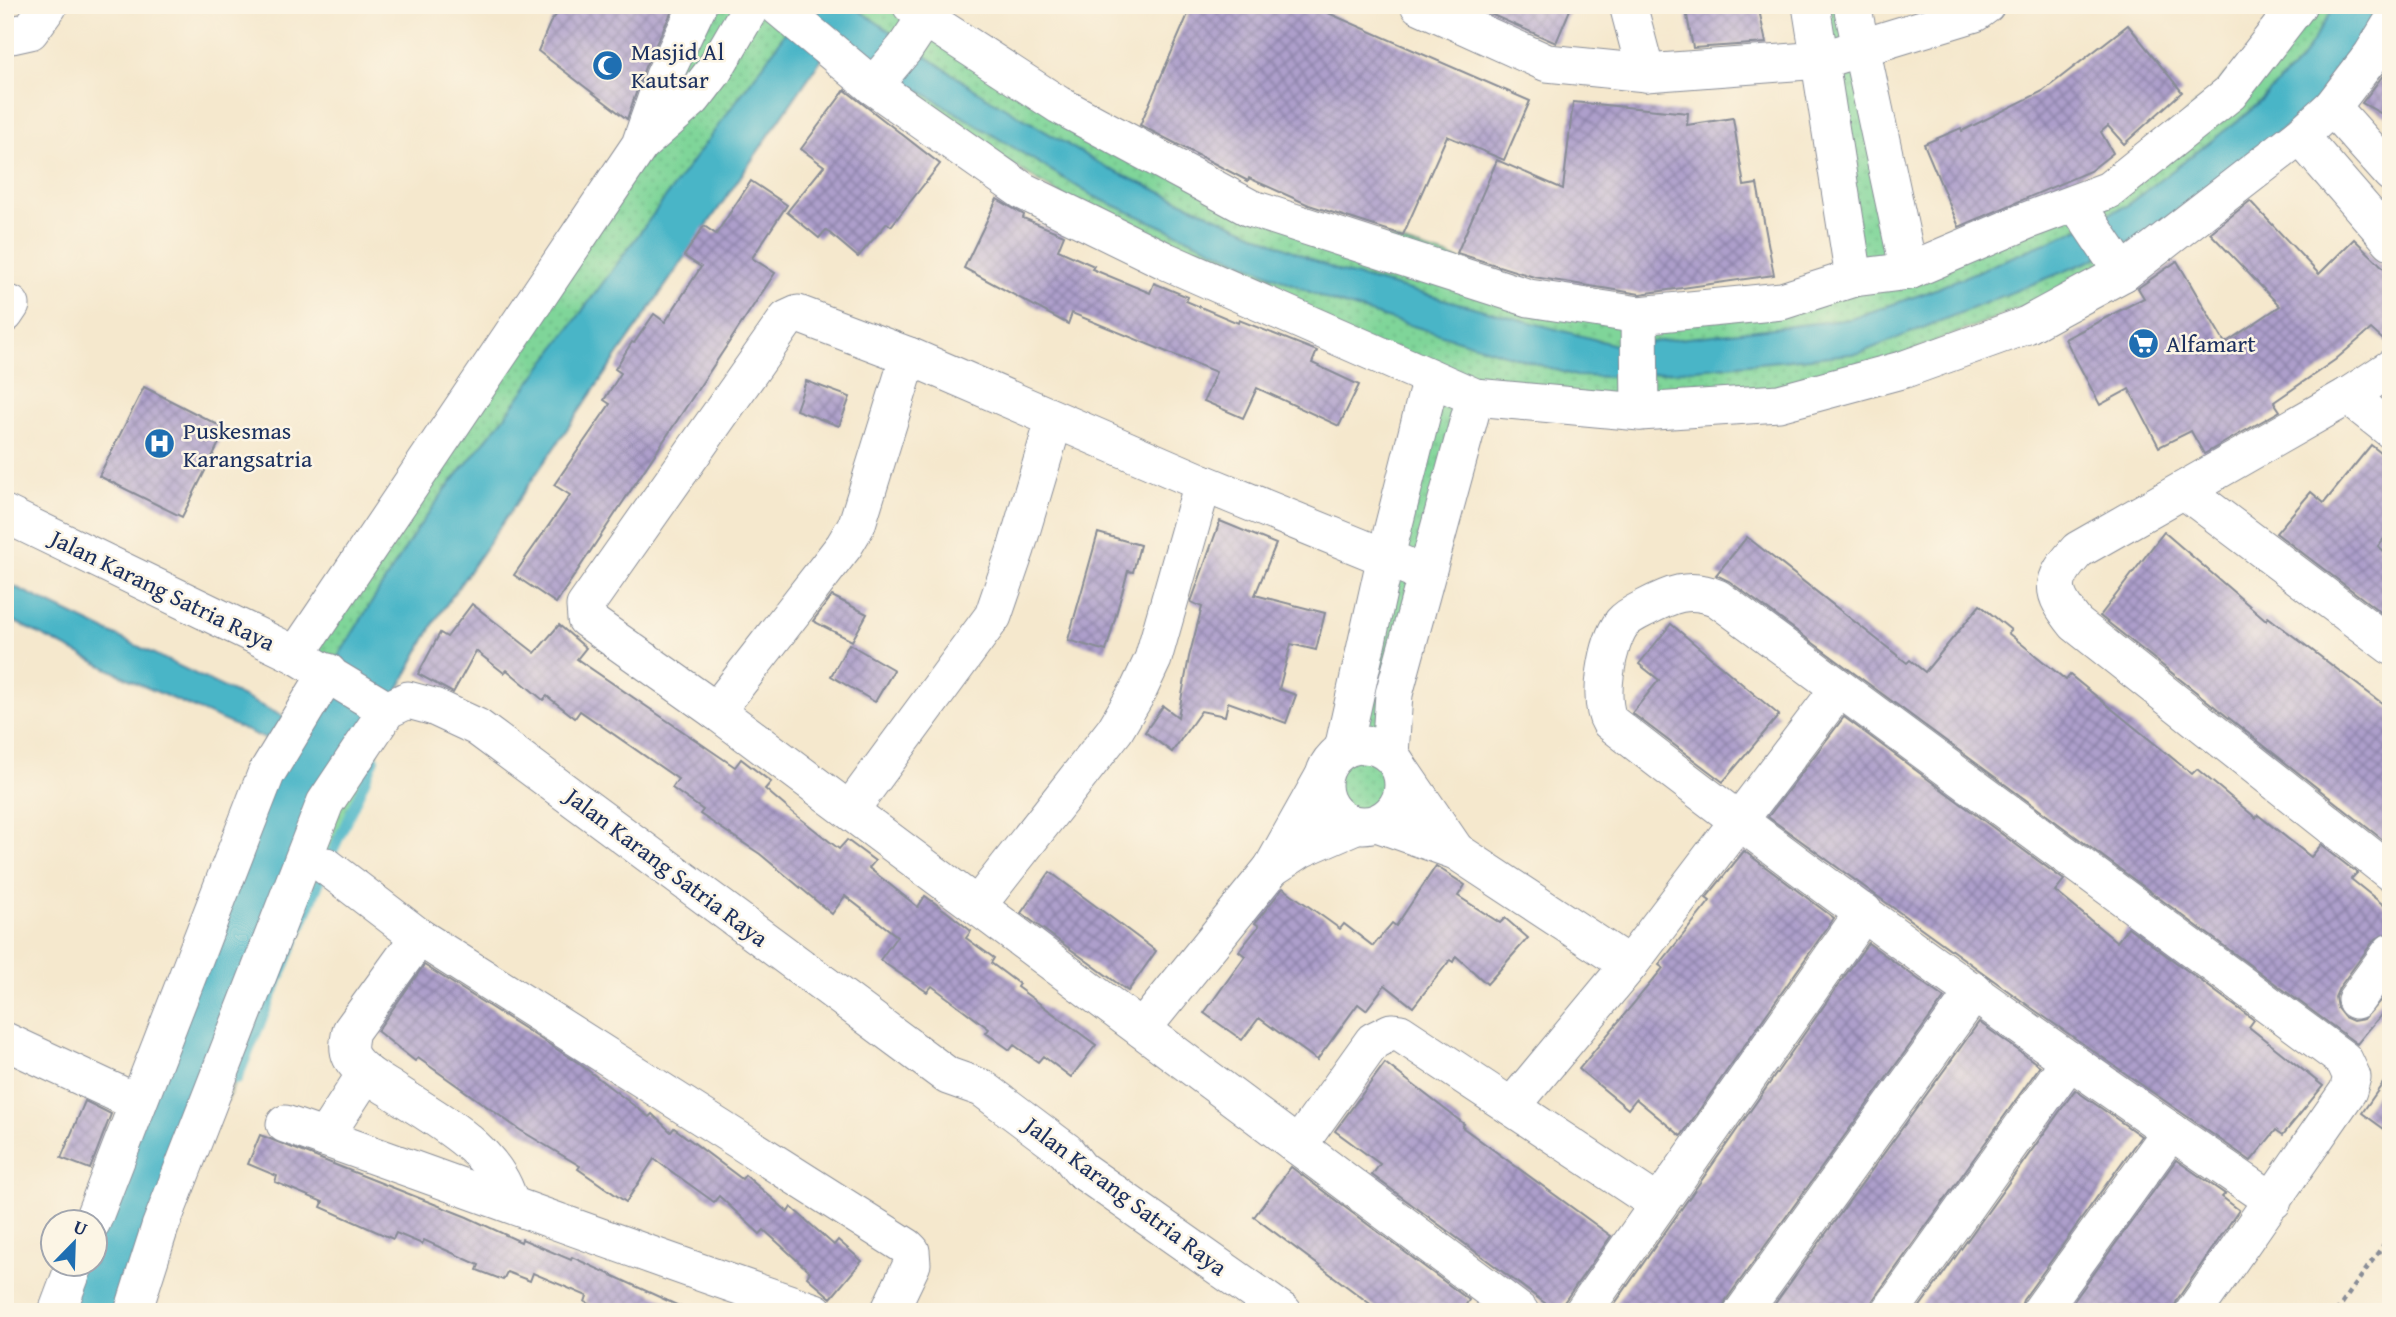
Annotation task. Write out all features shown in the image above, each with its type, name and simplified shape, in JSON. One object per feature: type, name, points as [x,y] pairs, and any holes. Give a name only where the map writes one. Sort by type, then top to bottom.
[{"type":"street","points":[[5,32],[12,35],[30,31],[49,5]]},
{"type":"street","points":[[640,145],[664,76],[698,5]]},
{"type":"street","points":[[296,654],[640,145],[693,98],[713,72],[752,5]]},
{"type":"street","points":[[1419,5],[1547,63],[1646,73],[1821,60],[1861,50],[1975,13],[1986,5]]},
{"type":"street","points":[[1628,5],[1646,73]]},
{"type":"street","points":[[1811,5],[1854,278]]},
{"type":"street","points":[[1852,5],[1909,271]]},
{"type":"street","points":[[879,79],[918,12],[1059,105],[1250,208],[1529,298],[1640,325],[1782,301],[1854,278],[1909,271],[2026,220],[2109,190],[2230,93],[2298,5]]},
{"type":"street","points":[[782,11],[828,49],[879,79],[1023,191],[1166,261],[1475,397],[1639,396],[1779,403],[1905,369],[2027,325],[2123,273],[2300,136],[2332,107],[2372,55],[2391,24]]},
{"type":"street","points":[[2332,107],[2391,173]]},
{"type":"street","points":[[2300,136],[2391,240]]},
{"type":"street","points":[[2076,203],[2123,273]]},
{"type":"street","points":[[1426,574],[1203,484],[909,356],[798,314],[787,319],[585,606],[586,619],[850,810],[1520,1312]]},
{"type":"street","points":[[1639,396],[1640,325]]},
{"type":"street","points":[[716,711],[844,546],[857,524],[909,356]]},
{"type":"street","points":[[2391,368],[2185,491],[2078,550],[2057,578],[2057,600],[2076,624],[2391,873]]},
{"type":"street","points":[[1343,749],[1385,556],[1431,377]]},
{"type":"street","points":[[2348,396],[2391,430]]},
{"type":"street","points":[[1272,868],[1301,849],[1395,811],[1404,793],[1396,763],[1394,694],[1475,397]]},
{"type":"street","points":[[850,810],[993,615],[1016,549],[1054,421]]},
{"type":"street","points":[[976,906],[1115,730],[1138,691],[1153,659],[1203,484]]},
{"type":"street","points":[[2185,491],[2391,646]]},
{"type":"street","name":"Jalan Karang Satria Raya","points":[[5,514],[296,654],[387,710],[408,700],[434,707],[477,727],[948,1076],[982,1088],[1066,1151],[1080,1169],[1283,1312]]},
{"type":"street","points":[[2193,1312],[2273,1201],[2348,1091],[2352,1077],[2344,1060],[1709,595],[1674,593],[1622,623],[1616,634],[1604,680],[1604,713],[1610,722],[1737,821],[2070,1060],[2273,1201]]},
{"type":"street","points":[[98,1208],[266,775],[328,672]]},
{"type":"street","points":[[1513,1105],[1629,965],[1839,689]]},
{"type":"street","points":[[133,1312],[160,1227],[325,803],[387,710]]},
{"type":"street","points":[[1142,1029],[1272,868],[1329,762],[1343,749],[1367,744],[1396,763],[1456,851]]},
{"type":"street","points":[[1322,779],[1325,800],[1338,817],[1456,851],[1629,965]]},
{"type":"street","points":[[326,866],[419,937],[907,1247],[913,1257],[912,1264],[889,1312]]},
{"type":"street","points":[[1583,1312],[1864,912]]},
{"type":"street","points":[[419,937],[351,1031],[348,1044],[351,1057],[366,1073],[467,1140],[500,1178],[510,1204]]},
{"type":"street","points":[[2356,1000],[2391,951]]},
{"type":"street","points":[[1743,1312],[1975,991]]},
{"type":"street","points":[[1298,1146],[1373,1041],[1391,1032],[1401,1033],[1513,1105],[1658,1205]]},
{"type":"street","points":[[5,1041],[138,1103]]},
{"type":"street","points":[[1890,1312],[2070,1060]]},
{"type":"street","points":[[324,1138],[366,1073]]},
{"type":"street","points":[[285,1124],[618,1245],[815,1312]]},
{"type":"street","points":[[2040,1312],[2171,1131]]},
{"type":"street","points":[[57,1312],[70,1278]]},
{"type":"path","points":[[2336,1312],[2387,1240]]},
{"type":"green space","points":[[698,5],[911,5],[1196,179],[1639,315],[1854,278],[1811,5],[1852,5],[1909,270],[2109,190],[2298,5],[2391,5],[2391,24],[2140,261],[1779,403],[1475,397],[1390,753],[1456,851],[1377,823],[1301,849],[1329,762],[1343,749],[1431,378],[1166,261],[828,49],[435,621],[387,710],[377,754],[350,808],[227,1101],[347,766],[296,655],[552,278]]},
{"type":"water","points":[[789,5],[859,5],[857,9],[980,93],[1109,169],[1338,271],[1619,346],[1850,319],[1928,292],[2069,233],[2126,206],[2249,112],[2301,60],[2335,5],[2386,5],[2360,48],[2313,106],[2147,233],[2090,261],[1860,353],[1615,377],[1576,376],[1328,300],[1093,196],[835,39],[435,621],[387,710],[347,766],[133,1312],[57,1312],[70,1278],[108,1278],[108,1208],[100,1208],[282,746],[141,685],[5,617],[5,582],[297,723],[414,534],[445,490],[503,419],[776,47],[797,13]]},
{"type":"building","name":"Masjid Al Kautsar","points":[[564,5],[675,5],[645,67],[627,119],[538,51],[550,23]]},
{"type":"building","points":[[1192,5],[1310,5],[1530,101],[1504,160],[1447,136],[1403,235],[1309,205],[1249,178],[1248,181],[1140,125]]},
{"type":"building","points":[[1470,5],[1572,5],[1556,43]]},
{"type":"building","points":[[1685,5],[1758,5],[1766,43],[1693,48]]},
{"type":"building","points":[[2128,25],[2182,92],[2124,144],[2108,126],[2101,132],[2113,153],[2090,171],[1959,227],[1924,144],[1961,128],[1962,131],[2043,91]]},
{"type":"building","points":[[2391,65],[2391,119],[2362,103]]},
{"type":"building","points":[[845,90],[940,164],[891,226],[887,223],[858,257],[826,230],[819,238],[787,212],[824,166],[801,149]]},
{"type":"building","points":[[1573,102],[1688,113],[1687,125],[1733,118],[1744,186],[1757,184],[1774,275],[1640,294],[1534,277],[1457,253],[1497,160],[1563,189]]},
{"type":"building","points":[[751,181],[787,205],[752,258],[775,273],[556,603],[514,575],[570,495],[554,485],[610,404],[604,400],[621,373],[615,369],[632,342],[634,343],[654,314],[665,322],[701,267],[684,256],[704,226],[716,234]]},
{"type":"building","points":[[997,199],[1024,215],[1023,218],[1064,235],[1058,250],[1094,266],[1092,269],[1150,293],[1154,283],[1188,297],[1186,301],[1238,323],[1239,320],[1317,351],[1312,363],[1359,385],[1339,426],[1257,388],[1243,418],[1204,401],[1216,372],[1072,313],[1068,324],[964,268]]},
{"type":"building","points":[[2250,201],[2319,274],[2354,239],[2391,275],[2391,347],[2371,329],[2335,360],[2274,402],[2280,411],[2204,454],[2191,431],[2159,447],[2129,389],[2100,405],[2065,339],[2144,298],[2138,288],[2177,261],[2225,343],[2280,306],[2210,233]]},
{"type":"building","points":[[806,381],[850,397],[839,426],[796,410]]},
{"type":"building","points":[[144,387],[226,429],[182,517],[99,476]]},
{"type":"building","points":[[2371,445],[2391,461],[2391,530],[2378,546],[2391,557],[2391,620],[2276,533],[2311,492],[2324,503]]},
{"type":"building","points":[[1220,521],[1276,544],[1255,595],[1325,613],[1316,650],[1291,644],[1279,689],[1296,695],[1286,723],[1228,702],[1225,716],[1201,711],[1172,752],[1145,732],[1163,706],[1178,717],[1202,607],[1191,602]]},
{"type":"building","points":[[2164,532],[2266,620],[2268,617],[2391,710],[2391,831],[2383,840],[2100,616]]},
{"type":"building","points":[[1098,533],[1140,545],[1133,572],[1128,571],[1106,651],[1068,640]]},
{"type":"building","points":[[1747,537],[1907,663],[1910,660],[1925,672],[1980,605],[2011,630],[2008,633],[2066,680],[2070,675],[2192,774],[2197,769],[2256,818],[2258,815],[2311,857],[2321,845],[2357,873],[2351,879],[2391,911],[2391,931],[2374,940],[2339,988],[2335,997],[2337,1008],[2344,1017],[2353,1021],[2364,1019],[2391,988],[2391,1003],[2357,1044],[1729,581],[1716,575]]},
{"type":"building","points":[[832,596],[867,614],[852,641],[813,621]]},
{"type":"building","points":[[472,604],[535,653],[559,625],[586,648],[577,659],[735,767],[741,759],[771,782],[765,789],[792,812],[839,849],[847,840],[875,861],[869,868],[918,907],[925,896],[947,912],[971,931],[966,938],[994,958],[991,963],[1019,984],[1017,987],[1096,1045],[1071,1077],[1043,1056],[1038,1062],[1014,1045],[1010,1050],[986,1033],[989,1029],[932,986],[927,992],[880,960],[897,936],[845,896],[832,914],[760,854],[700,814],[703,810],[672,788],[678,779],[580,711],[575,718],[547,696],[543,700],[507,670],[504,673],[476,651],[453,693],[418,674],[440,633],[447,637]]},
{"type":"building","points":[[1671,624],[1779,715],[1723,782],[1632,713],[1659,680],[1639,664]]},
{"type":"building","points":[[849,644],[894,670],[875,702],[831,676]]},
{"type":"building","points":[[1844,717],[2064,880],[2055,891],[2117,942],[2128,927],[2254,1020],[2249,1027],[2323,1086],[2283,1135],[2276,1130],[2251,1161],[2033,1009],[1768,817]]},
{"type":"building","points":[[1744,851],[1834,918],[1681,1136],[1636,1099],[1628,1109],[1579,1069],[1663,968],[1659,965],[1710,901],[1706,898]]},
{"type":"building","points":[[1436,866],[1465,885],[1458,896],[1500,923],[1505,918],[1528,938],[1487,984],[1456,956],[1413,1007],[1385,985],[1366,1010],[1358,1004],[1317,1060],[1259,1018],[1242,1040],[1204,1013],[1245,956],[1239,951],[1259,926],[1255,923],[1283,888],[1340,929],[1344,924],[1373,946],[1392,923],[1396,926]]},
{"type":"building","points":[[1050,872],[1156,951],[1128,991],[1021,913]]},
{"type":"building","points":[[1868,943],[1944,998],[1726,1300],[1722,1312],[1609,1312]]},
{"type":"building","points":[[424,965],[577,1062],[649,1117],[652,1114],[671,1132],[674,1128],[742,1179],[745,1175],[788,1212],[791,1207],[834,1245],[838,1240],[862,1261],[831,1298],[807,1277],[810,1272],[764,1230],[760,1234],[719,1196],[714,1202],[654,1159],[626,1202],[578,1169],[580,1166],[520,1130],[418,1058],[415,1061],[377,1031]]},
{"type":"building","points":[[1979,1022],[2040,1066],[1873,1300],[1869,1312],[1769,1312]]},
{"type":"building","points":[[1385,1063],[1464,1124],[1462,1127],[1611,1236],[1557,1312],[1372,1175],[1380,1164],[1335,1131]]},
{"type":"building","points":[[2391,1072],[2391,1134],[2362,1113]]},
{"type":"building","points":[[2075,1090],[2141,1136],[2023,1300],[2019,1312],[1916,1312]]},
{"type":"building","points":[[85,1101],[111,1114],[90,1169],[61,1158]]},
{"type":"building","points":[[260,1135],[467,1217],[521,1242],[522,1239],[571,1260],[572,1257],[692,1312],[609,1312],[585,1302],[587,1296],[533,1273],[530,1281],[507,1272],[503,1280],[477,1270],[479,1265],[424,1240],[422,1244],[396,1233],[393,1239],[321,1207],[323,1202],[275,1182],[277,1176],[248,1164]]},
{"type":"building","points":[[2176,1160],[2225,1194],[2222,1197],[2239,1210],[2177,1300],[2173,1312],[2066,1312]]},
{"type":"building","points":[[1291,1167],[1469,1300],[1461,1312],[1381,1312],[1254,1217]]},
{"type":"waterway","points":[[329,860],[375,759]]},
{"type":"waterway","points":[[237,1080],[323,874]]},
{"type":"place","name":"Masjid Al Kautsar","points":[[608,65]]},
{"type":"place","name":"Alfamart","points":[[2143,343]]},
{"type":"place","name":"Puskesmas Karangsatria","points":[[160,444]]}]
